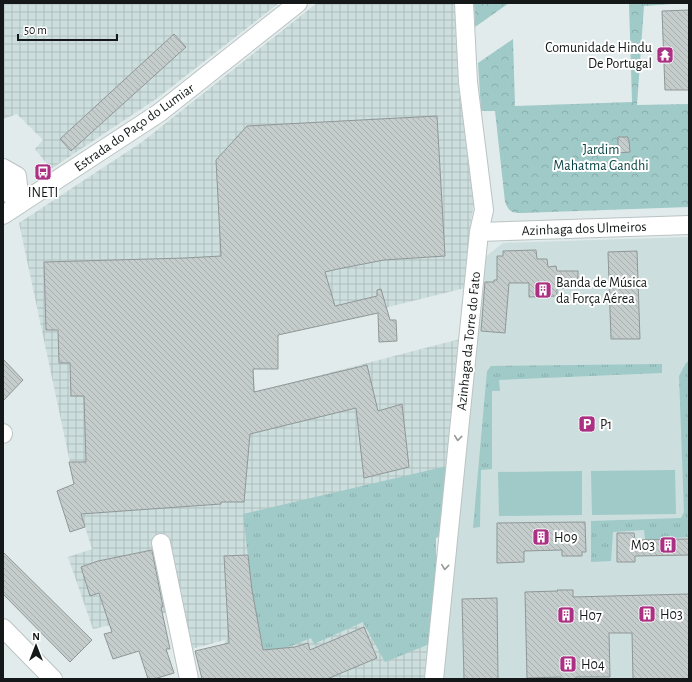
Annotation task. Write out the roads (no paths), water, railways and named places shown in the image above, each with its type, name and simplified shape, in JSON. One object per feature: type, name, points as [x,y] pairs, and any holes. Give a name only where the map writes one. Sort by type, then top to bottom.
[{"type":"street","name":"Estrada do Paço do Lumiar","points":[[3,215],[159,113],[298,3]]},
{"type":"street","name":"Azinhaga da Torre do Fato","points":[[434,679],[479,232],[484,210],[468,82],[464,3]]},
{"type":"street","points":[[3,168],[17,176],[20,204]]},
{"type":"street","points":[[3,187],[20,204]]},
{"type":"street","name":"Azinhaga dos Ulmeiros","points":[[479,232],[689,225]]},
{"type":"street","points":[[160,543],[189,679]]},
{"type":"street","points":[[6,638],[52,679]]},
{"type":"place","name":"Comunidade Hindu De Portugal","points":[[665,55]]},
{"type":"place","name":"INETI","points":[[43,172]]},
{"type":"place","name":"Banda de Música da Força Aérea","points":[[543,290]]},
{"type":"place","name":"P1","points":[[587,424]]},
{"type":"place","name":"H09","points":[[541,537]]},
{"type":"place","name":"M03","points":[[668,545]]},
{"type":"place","name":"H03","points":[[647,614]]},
{"type":"place","name":"H07","points":[[566,615]]},
{"type":"place","name":"H04","points":[[568,664]]},
{"type":"park label","name":"Jardim Mahatma Gandhi","points":[[601,158]]}]
